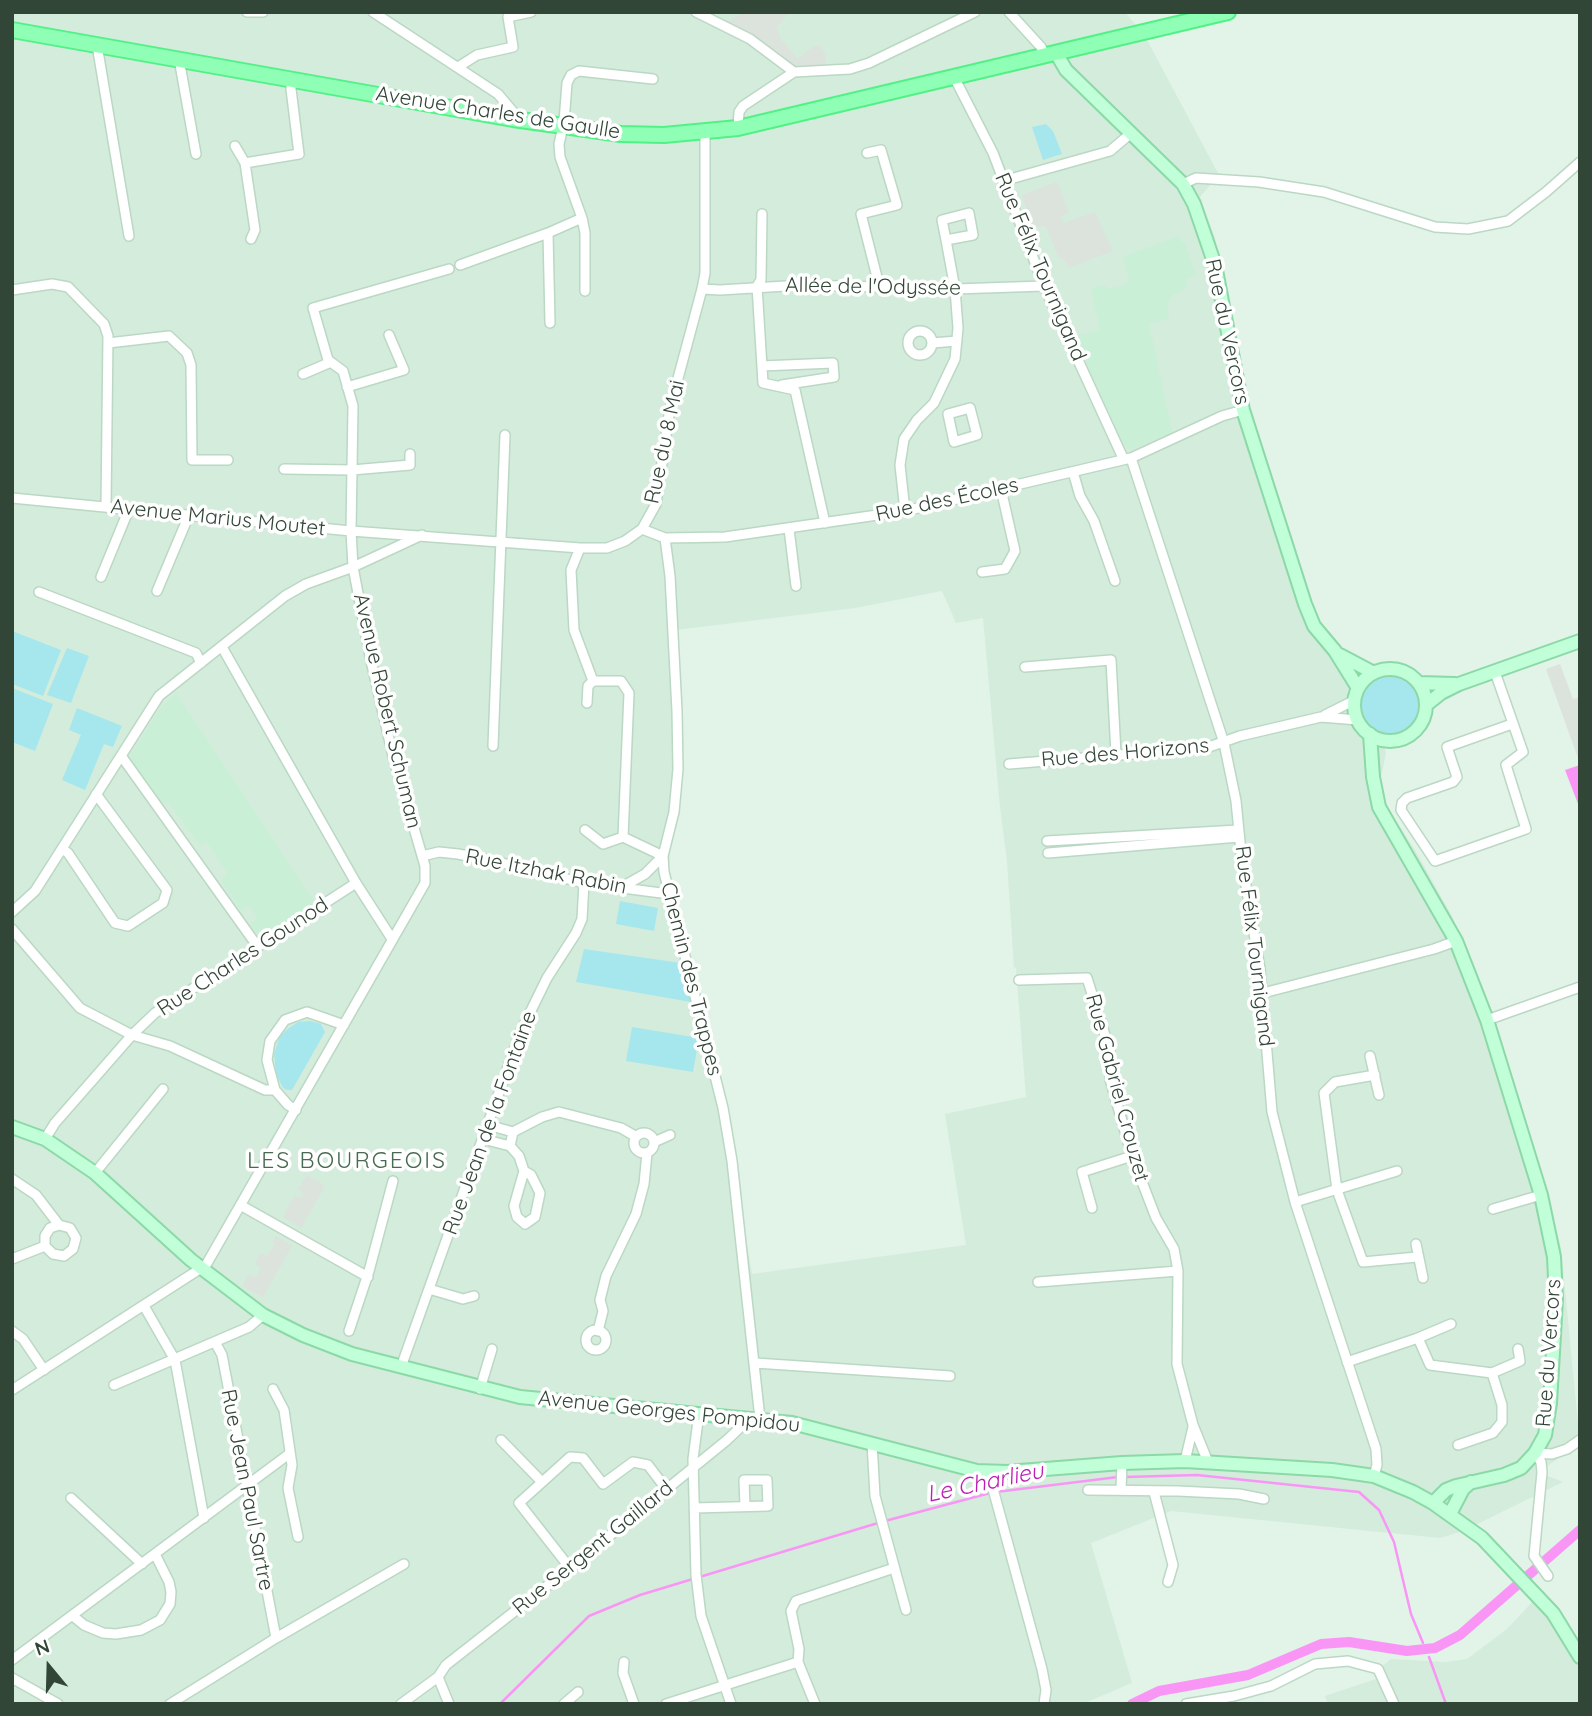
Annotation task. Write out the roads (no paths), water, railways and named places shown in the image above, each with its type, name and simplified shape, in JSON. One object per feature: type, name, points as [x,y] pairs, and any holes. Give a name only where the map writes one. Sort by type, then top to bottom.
[{"type":"main road","name":"Avenue Charles de Gaulle","points":[[12,30],[513,119],[621,134],[705,132],[738,128],[1228,12]]},
{"type":"street","points":[[247,12],[263,12]]},
{"type":"street","points":[[373,12],[458,67],[507,103],[514,113],[513,119]]},
{"type":"street","points":[[458,67],[477,55],[513,47],[508,17],[531,12]]},
{"type":"street","points":[[696,12],[750,39],[794,72]]},
{"type":"street","points":[[738,128],[738,112],[743,106],[794,72],[850,69],[869,63],[975,12]]},
{"type":"street","points":[[1009,12],[1050,54]]},
{"type":"street","points":[[97,45],[130,236]]},
{"type":"street","name":"Rue du Vercors","points":[[1050,54],[1183,184],[1194,204],[1215,265],[1243,410],[1309,615],[1321,636],[1335,651],[1356,694]]},
{"type":"street","points":[[179,60],[196,154]]},
{"type":"street","points":[[585,292],[582,218],[560,158],[559,144],[567,83],[571,75],[579,71],[653,79]]},
{"type":"street","name":"Rue Félix Tournigand","points":[[954,77],[993,153],[1044,286],[1127,458],[1224,743],[1236,801],[1263,993],[1272,1112],[1295,1202],[1376,1449],[1377,1465],[1374,1476]]},
{"type":"street","points":[[245,163],[299,154],[291,79]]},
{"type":"street","name":"Rue du 8 Mai","points":[[424,535],[607,548],[625,541],[642,529],[656,504],[670,408],[705,273],[705,132]]},
{"type":"street","points":[[1003,181],[1110,151],[1130,134]]},
{"type":"street","points":[[235,146],[245,163],[255,230],[251,239]]},
{"type":"street","points":[[867,153],[881,150],[897,205],[861,214],[880,289]]},
{"type":"street","points":[[1183,184],[1196,178],[1259,182],[1324,192],[1435,227],[1468,229],[1508,221],[1580,162]]},
{"type":"street","points":[[762,214],[761,280],[757,286],[763,383],[795,390],[825,523]]},
{"type":"street","points":[[460,265],[582,218]]},
{"type":"street","points":[[548,233],[550,323]]},
{"type":"street","points":[[905,511],[901,465],[904,439],[917,420],[934,404],[955,359],[955,289],[946,240]]},
{"type":"street","points":[[389,335],[404,370],[347,387],[343,371],[328,360],[313,308],[449,269]]},
{"type":"street","points":[[12,290],[52,284],[68,287],[104,324],[108,343],[106,506]]},
{"type":"street","name":"Allée de l'Odyssée","points":[[702,289],[802,285],[880,289],[1044,286]]},
{"type":"street","points":[[108,343],[169,336],[187,353],[191,365],[192,460],[228,460]]},
{"type":"street","points":[[932,343],[957,341]]},
{"type":"street","points":[[303,374],[331,362]]},
{"type":"street","points":[[762,366],[833,363],[834,377],[774,386]]},
{"type":"street","name":"Avenue Robert Schuman","points":[[347,387],[353,406],[351,531],[354,567],[371,662],[393,756],[426,875],[422,890],[392,939]]},
{"type":"street","points":[[934,404],[948,414]]},
{"type":"street","name":"Rue des Écoles","points":[[642,529],[665,538],[725,537],[905,511],[1127,458],[1222,416],[1243,410]]},
{"type":"street","points":[[493,746],[505,435]]},
{"type":"street","points":[[284,469],[352,470],[410,465],[410,454]]},
{"type":"street","points":[[1073,471],[1080,496],[1094,520],[1115,581]]},
{"type":"street","points":[[982,572],[1005,569],[1015,551],[1001,489]]},
{"type":"street","name":"Avenue Marius Moutet","points":[[12,498],[351,531],[424,535]]},
{"type":"street","points":[[101,577],[129,509]]},
{"type":"street","points":[[157,592],[190,515]]},
{"type":"street","points":[[789,529],[796,586]]},
{"type":"street","points":[[12,912],[31,897],[159,696],[285,596],[306,584],[354,567],[424,535]]},
{"type":"street","name":"Chemin des Trappes","points":[[665,538],[672,603],[678,769],[674,812],[663,856],[669,894],[723,1108],[732,1161],[760,1419]]},
{"type":"street","points":[[580,548],[571,570],[573,630],[593,681]]},
{"type":"street","points":[[39,592],[196,653],[201,663]]},
{"type":"street","points":[[1426,705],[1459,684],[1580,641]]},
{"type":"street","points":[[12,1390],[202,1269],[211,1260],[392,939],[356,883],[222,647]]},
{"type":"street","name":"Rue du Vercors","points":[[1335,651],[1374,673]]},
{"type":"street","points":[[1025,667],[1111,660],[1116,754]]},
{"type":"street","points":[[1398,670],[1419,683],[1426,705],[1425,714],[1409,735],[1392,740],[1377,738],[1357,720],[1356,694],[1374,673],[1398,670]]},
{"type":"street","points":[[1495,672],[1522,752],[1506,765],[1526,829],[1435,861],[1401,810],[1402,803],[1407,798],[1453,782],[1457,777],[1447,747],[1512,724]]},
{"type":"street","points":[[587,703],[588,686],[593,681],[621,681],[629,693],[623,837]]},
{"type":"street","points":[[1419,683],[1459,684]]},
{"type":"street","name":"Rue des Horizons","points":[[1321,717],[1356,694]]},
{"type":"street","name":"Rue des Horizons","points":[[1009,764],[1206,748],[1240,736],[1321,717],[1357,720]]},
{"type":"street","name":"Rue du Vercors","points":[[1370,734],[1373,777],[1379,807],[1456,941],[1487,1020],[1541,1195],[1554,1257],[1556,1300],[1545,1435],[1535,1453],[1521,1468],[1446,1490],[1433,1503]]},
{"type":"street","points":[[1373,777],[1381,754],[1392,740]]},
{"type":"street","points":[[121,757],[258,947]]},
{"type":"street","points":[[62,849],[68,853],[115,923],[128,926],[163,903],[167,890],[96,794]]},
{"type":"street","points":[[585,830],[603,844],[623,837],[663,856],[645,874],[621,888]]},
{"type":"street","points":[[1047,841],[1239,833]]},
{"type":"street","points":[[1048,853],[1239,833]]},
{"type":"street","points":[[1400,846],[1417,835]]},
{"type":"street","name":"Rue Itzhak Rabin","points":[[422,856],[439,852],[458,854],[584,883],[669,894]]},
{"type":"street","name":"Rue Charles Gounod","points":[[45,1139],[55,1122],[155,1013],[356,883]]},
{"type":"street","name":"Rue Jean de la Fontaine","points":[[401,1367],[521,1031],[547,978],[582,919],[584,883]]},
{"type":"street","points":[[12,929],[80,1008],[132,1035],[170,1046],[265,1090],[275,1090]]},
{"type":"street","points":[[1263,993],[1421,953],[1456,941]]},
{"type":"street","name":"Rue Gabriel Crouzet","points":[[1019,980],[1087,978],[1110,1051],[1110,1079],[1132,1157],[1156,1218],[1174,1249],[1178,1271],[1177,1364],[1193,1425],[1208,1462]]},
{"type":"street","points":[[1487,1020],[1580,988]]},
{"type":"street","points":[[296,1110],[275,1090],[267,1060],[270,1041],[285,1020],[307,1012],[344,1025]]},
{"type":"street","points":[[1370,1056],[1380,1095]]},
{"type":"street","points":[[1375,1075],[1335,1082],[1324,1093],[1337,1190],[1363,1262],[1417,1257]]},
{"type":"street","points":[[95,1173],[163,1090]]},
{"type":"street","points":[[488,1125],[513,1132],[541,1116],[559,1112],[621,1128],[635,1136]]},
{"type":"street","name":"Avenue Georges Pompidou","points":[[12,1127],[45,1139],[95,1173],[202,1269],[263,1315],[303,1335],[352,1354],[480,1389],[531,1398],[804,1425],[950,1466],[993,1472],[1122,1476],[1185,1461],[1332,1470],[1374,1476],[1433,1503],[1496,1550],[1553,1613],[1580,1657]]},
{"type":"street","points":[[510,1146],[513,1132]]},
{"type":"street","points":[[598,1331],[603,1311],[600,1300],[606,1276],[636,1214],[648,1153],[653,1149],[654,1142],[650,1134],[641,1132],[635,1136],[633,1144],[638,1152],[648,1153]]},
{"type":"street","points":[[654,1142],[670,1135]]},
{"type":"street","points":[[483,1139],[510,1146],[520,1156],[524,1171],[514,1206],[517,1217],[525,1224],[535,1217],[540,1193],[531,1175],[524,1171]]},
{"type":"street","points":[[1092,1208],[1082,1172],[1132,1157]]},
{"type":"street","points":[[1295,1202],[1397,1171]]},
{"type":"street","points":[[12,1179],[36,1195],[59,1225]]},
{"type":"street","points":[[349,1331],[368,1277],[393,1181]]},
{"type":"street","points":[[1493,1209],[1541,1195]]},
{"type":"street","points":[[242,1206],[368,1277]]},
{"type":"street","points":[[59,1225],[70,1228],[76,1238],[73,1249],[64,1256],[53,1254],[45,1245],[45,1236],[50,1228],[59,1225]]},
{"type":"street","points":[[1416,1244],[1423,1278]]},
{"type":"street","points":[[12,1259],[45,1245]]},
{"type":"street","points":[[1038,1282],[1178,1271]]},
{"type":"street","points":[[429,1289],[463,1298],[474,1296]]},
{"type":"street","points":[[144,1306],[175,1360],[204,1518]]},
{"type":"street","points":[[114,1385],[249,1327],[263,1315]]},
{"type":"street","points":[[1347,1362],[1451,1324]]},
{"type":"street","points":[[12,1331],[23,1339],[44,1370]]},
{"type":"street","points":[[1418,1338],[1430,1365],[1492,1373],[1520,1361],[1518,1349]]},
{"type":"street","name":"Rue Jean Paul Sartre","points":[[215,1342],[222,1354],[245,1487],[276,1638]]},
{"type":"street","points":[[480,1389],[492,1349]]},
{"type":"street","points":[[755,1363],[950,1376]]},
{"type":"street","points":[[1458,1446],[1493,1433],[1502,1423],[1502,1405],[1492,1373]]},
{"type":"street","points":[[273,1389],[284,1410],[292,1465],[288,1488],[298,1537]]},
{"type":"street","points":[[699,1413],[694,1451],[696,1574],[701,1616],[731,1704]]},
{"type":"street","name":"Rue Sergent Gaillard","points":[[401,1704],[438,1677],[446,1665],[667,1490],[735,1433],[745,1423],[746,1418]]},
{"type":"street","name":"Rue Gabriel Crouzet","points":[[1185,1461],[1193,1425]]},
{"type":"street","points":[[501,1440],[542,1482]]},
{"type":"street","points":[[1535,1453],[1552,1454],[1567,1449],[1580,1440]]},
{"type":"street","points":[[872,1443],[875,1496],[906,1610]]},
{"type":"street","points":[[1535,1453],[1541,1462],[1542,1472],[1534,1556],[1548,1576]]},
{"type":"street","points":[[12,1660],[289,1454]]},
{"type":"street","points":[[570,1568],[519,1503],[570,1457],[583,1458],[603,1484],[633,1462],[648,1465],[667,1490]]},
{"type":"street","points":[[993,1472],[994,1493],[1042,1669],[1046,1690],[1044,1704]]},
{"type":"street","points":[[1088,1490],[1122,1476],[1154,1492],[1239,1494],[1264,1499]]},
{"type":"street","points":[[1450,1514],[1463,1489],[1471,1482]]},
{"type":"street","points":[[1154,1492],[1173,1565],[1168,1581]]},
{"type":"street","points":[[71,1498],[142,1564]]},
{"type":"street","points":[[694,1508],[745,1506]]},
{"type":"street","points":[[73,1616],[84,1625],[103,1633],[116,1634],[141,1630],[160,1620],[170,1604],[171,1592],[155,1554]]},
{"type":"street","points":[[170,1704],[276,1638],[404,1564]]},
{"type":"street","points":[[815,1704],[798,1662],[799,1649],[791,1611],[796,1601],[894,1568]]},
{"type":"street","points":[[1186,1704],[1272,1686],[1315,1664],[1348,1661],[1378,1669],[1395,1704]]},
{"type":"street","points":[[624,1662],[623,1673],[634,1704]]},
{"type":"street","points":[[666,1704],[798,1662]]},
{"type":"street","points":[[438,1677],[449,1704]]},
{"type":"street","points":[[12,1678],[37,1689],[58,1704]]},
{"type":"street","points":[[564,1704],[578,1692]]},
{"type":"waterway","name":"Le Charlieu","points":[[1125,1477],[1197,1475],[1359,1492],[1379,1510],[1394,1542],[1411,1614],[1423,1643]]},
{"type":"waterway","name":"Le Charlieu","points":[[996,1492],[1118,1477]]},
{"type":"waterway","name":"Le Charlieu","points":[[885,1521],[990,1493]]},
{"type":"waterway","name":"Le Charlieu","points":[[500,1704],[589,1616],[640,1595],[878,1523]]},
{"type":"waterway","points":[[1132,1704],[1159,1691],[1248,1675],[1321,1644],[1349,1642],[1407,1651],[1435,1648],[1460,1635],[1580,1530]]},
{"type":"waterway","name":"Le Charlieu","points":[[1429,1657],[1446,1704]]},
{"type":"district","name":"LES BOURGEOIS","points":[[347,1161]]}]
